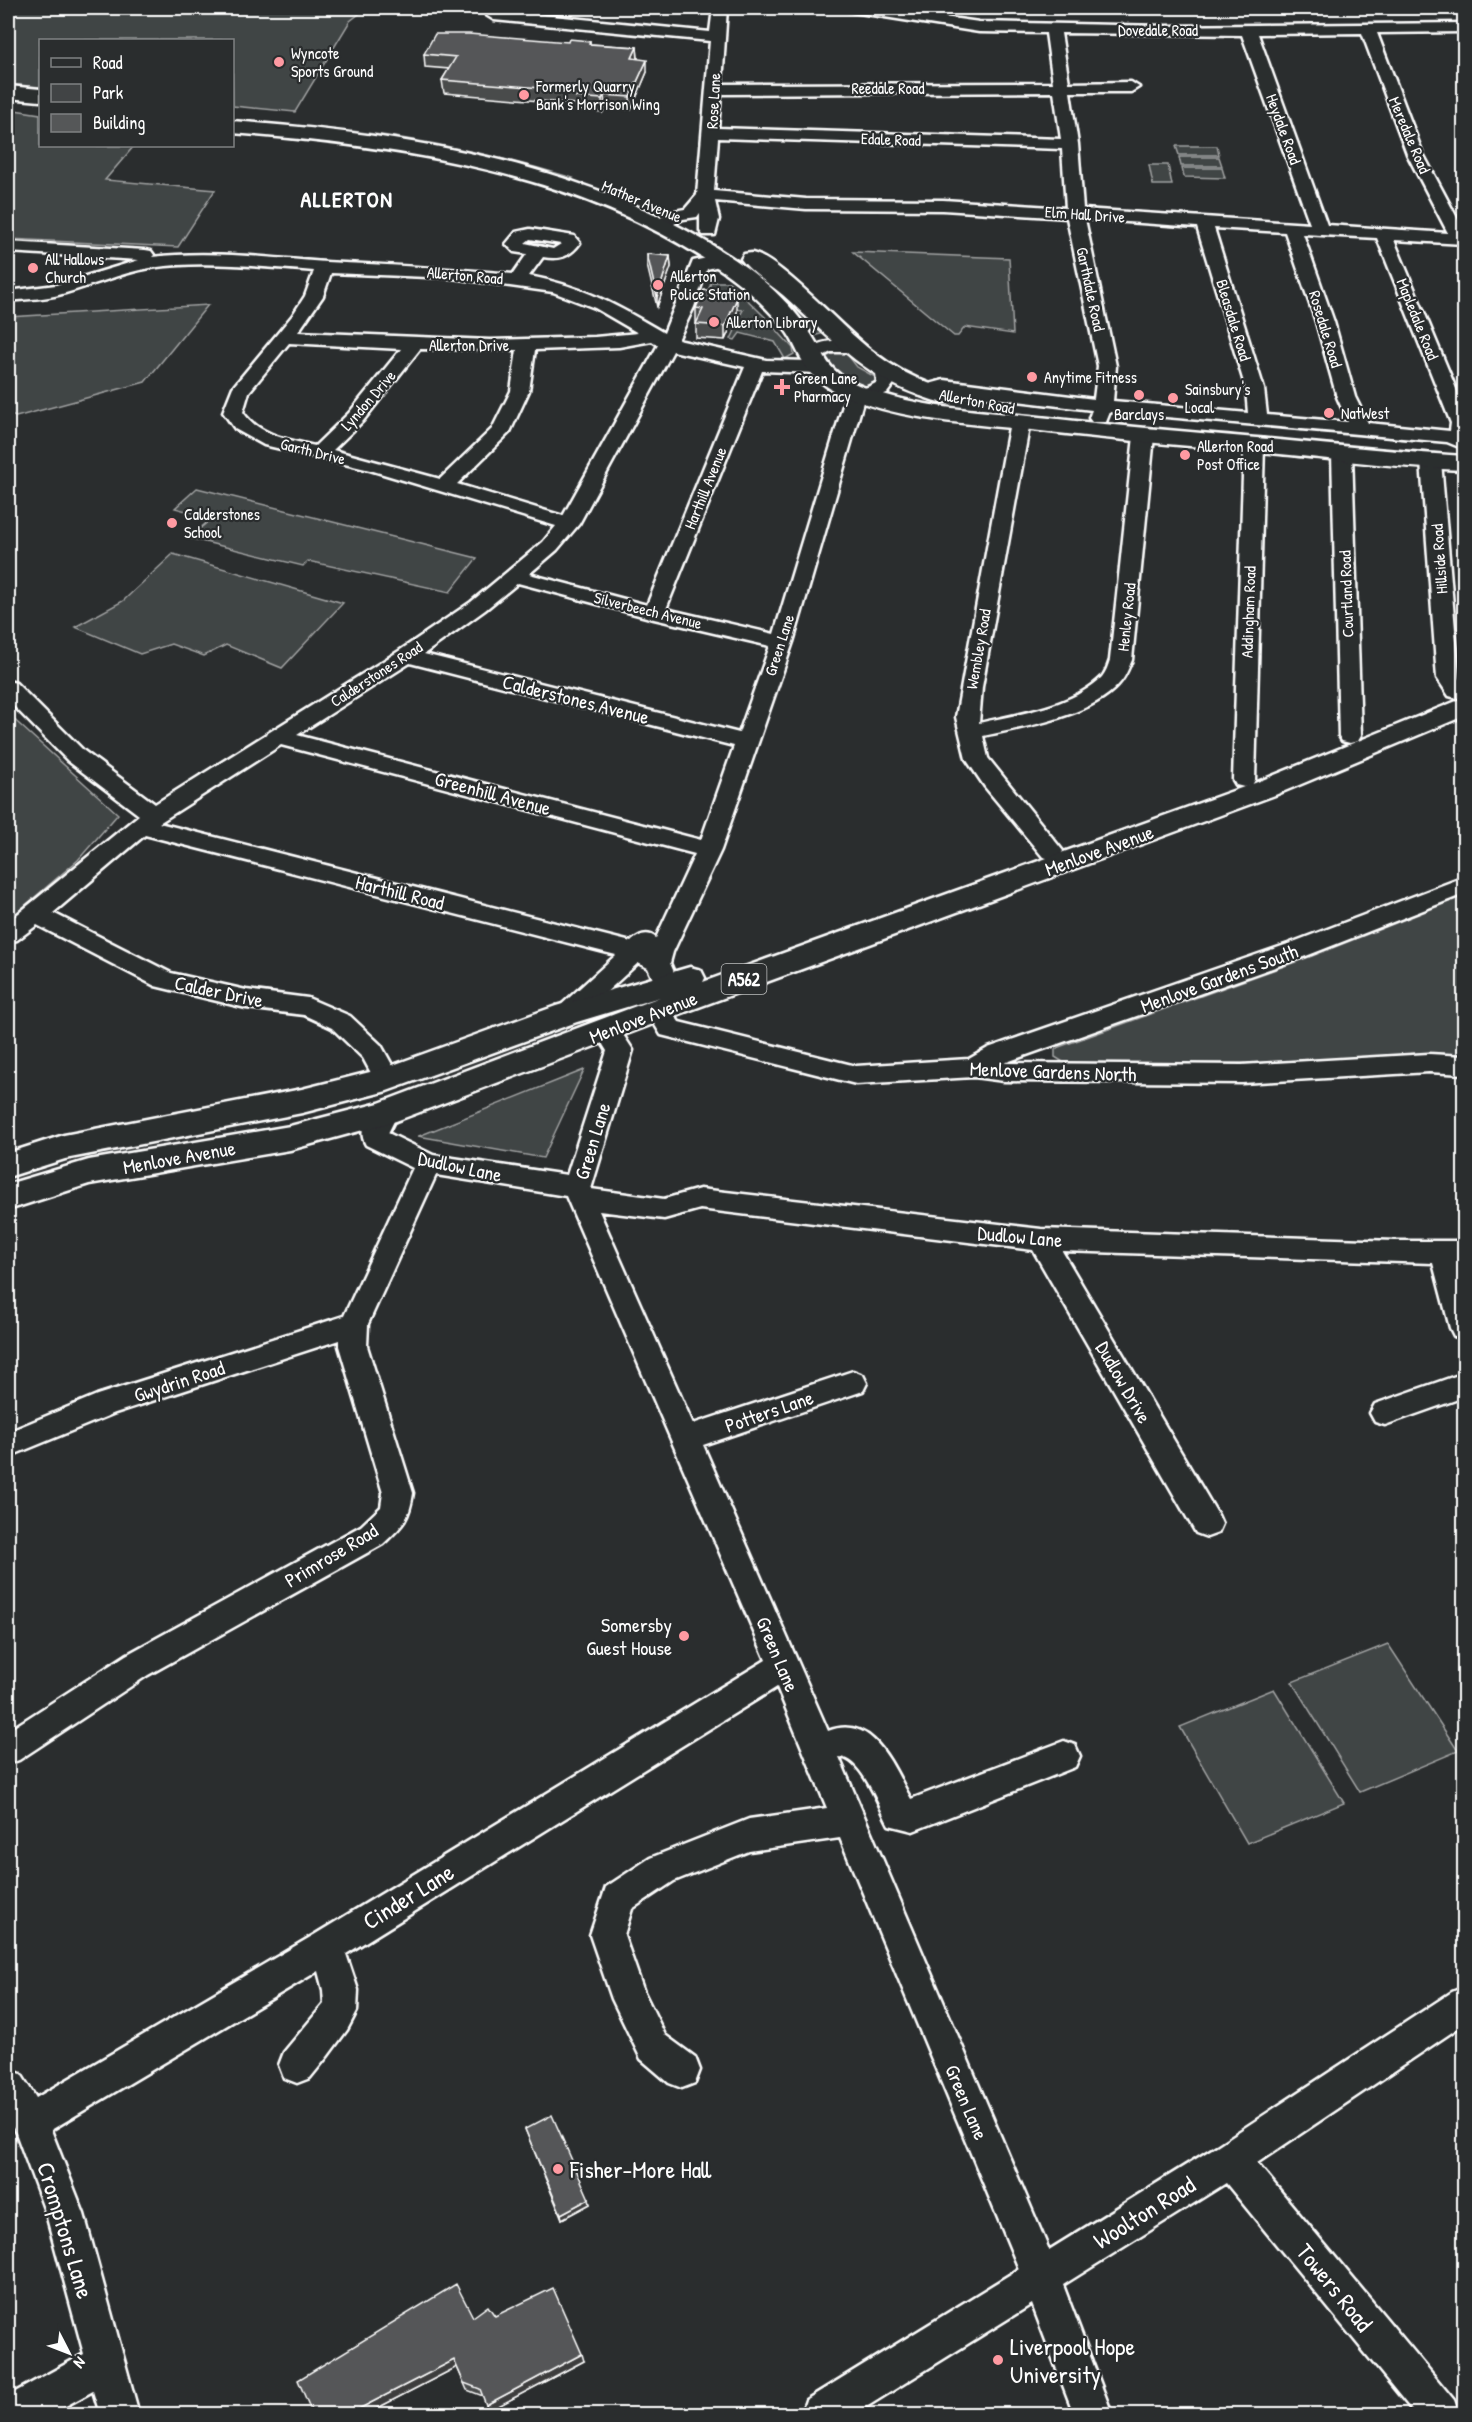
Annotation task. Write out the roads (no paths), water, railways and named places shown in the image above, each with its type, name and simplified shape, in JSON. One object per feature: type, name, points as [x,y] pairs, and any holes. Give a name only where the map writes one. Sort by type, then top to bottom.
[{"type":"main road","points":[[8,92],[39,95]]},
{"type":"main road","points":[[8,105],[39,108]]},
{"type":"main road","name":"Mather Avenue","points":[[234,114],[448,155],[518,173],[669,220],[788,287],[853,348],[885,373],[925,391]]},
{"type":"main road","name":"Mather Avenue","points":[[234,127],[304,128]]},
{"type":"main road","name":"Mather Avenue","points":[[730,255],[743,275],[802,337],[815,362],[843,387],[894,403]]},
{"type":"main road","name":"Allerton Road","points":[[925,391],[986,405],[1101,412],[1462,444]]},
{"type":"main road","name":"Allerton Road","points":[[894,403],[956,415],[1144,436],[1464,463]]},
{"type":"main road","name":"Menlove Avenue","points":[[8,1197],[89,1172],[290,1138],[385,1113],[608,1030],[655,977],[741,962],[1244,780],[1350,736],[1462,695]]},
{"type":"main road","name":"Menlove Avenue","points":[[8,1165],[64,1147],[302,1101],[387,1079],[496,1041],[655,977],[1265,789],[1462,695]]},
{"type":"main road","points":[[560,1016],[569,1045]]},
{"type":"street","name":"Rose Lane","points":[[695,275],[692,260],[710,219],[705,195],[712,133],[713,89],[720,8]]},
{"type":"street","name":"Dovedale Road","points":[[853,8],[979,27],[1053,30],[1132,24],[1225,30],[1338,23],[1368,29],[1464,27]]},
{"type":"street","points":[[1391,8],[1400,28]]},
{"type":"street","points":[[1219,10],[1225,30]]},
{"type":"street","points":[[494,15],[718,37]]},
{"type":"street","name":"Heydale Road","points":[[1248,29],[1320,229]]},
{"type":"street","name":"Meredale Road","points":[[1368,29],[1415,154],[1462,239]]},
{"type":"street","name":"Garthdale Road","points":[[1053,30],[1070,144],[1075,214],[1107,366],[1101,412]]},
{"type":"street","name":"Reedale Road","points":[[713,89],[1131,87]]},
{"type":"street","name":"Edale Road","points":[[712,133],[1070,144]]},
{"type":"street","points":[[669,220],[691,213],[705,195]]},
{"type":"street","name":"Elm Hall Drive","points":[[705,195],[806,204],[943,205],[1462,239]]},
{"type":"street","name":"Bleasdale Road","points":[[1204,222],[1255,389],[1258,419]]},
{"type":"street","name":"Rosedale Road","points":[[1292,227],[1325,322],[1346,397],[1362,430]]},
{"type":"street","name":"Mapledale Road","points":[[1383,233],[1461,423],[1462,444]]},
{"type":"street","points":[[8,247],[182,259]]},
{"type":"street","points":[[518,280],[538,251]]},
{"type":"street","points":[[97,252],[105,268],[99,276]]},
{"type":"street","points":[[661,339],[685,308],[695,275],[714,268],[730,255]]},
{"type":"street","name":"Allerton Road","points":[[8,296],[58,290],[148,263],[182,259],[223,259],[324,267],[452,273],[557,287],[601,304],[661,339],[755,364],[815,362]]},
{"type":"street","name":"Garth Drive","points":[[324,267],[314,296],[284,338],[240,391],[233,412],[242,425],[271,441],[376,466],[569,524]]},
{"type":"street","name":"Allerton Drive","points":[[284,338],[414,345],[527,345],[661,339]]},
{"type":"street","name":"Calderstones Road","points":[[8,934],[36,914],[148,820],[277,736],[407,656],[478,606],[550,546],[569,524],[661,339]]},
{"type":"street","name":"Lyndon Drive","points":[[318,453],[356,417],[414,345]]},
{"type":"street","points":[[444,486],[500,432],[520,391],[527,345]]},
{"type":"street","points":[[815,362],[824,348],[842,346],[853,348]]},
{"type":"street","name":"Harthill Avenue","points":[[654,613],[755,364]]},
{"type":"street","points":[[861,394],[873,393],[883,388],[887,381],[885,373]]},
{"type":"street","name":"Green Lane","points":[[560,1016],[655,977],[709,850],[745,741],[782,642],[854,399],[861,394]]},
{"type":"street","name":"Allerton Road","points":[[1101,412],[1258,419],[1462,444]]},
{"type":"street","name":"Wembley Road","points":[[1020,422],[967,717],[977,759],[993,782],[1051,851]]},
{"type":"street","name":"Henley Road","points":[[970,732],[1053,710],[1092,695],[1112,679],[1121,660],[1144,436]]},
{"type":"street","name":"Addingham Road","points":[[1244,780],[1254,445]]},
{"type":"street","name":"Courtland Road","points":[[1342,453],[1350,736]]},
{"type":"street","name":"Hillside Road","points":[[1431,460],[1448,678],[1462,695]]},
{"type":"street","name":"Silverbeech Avenue","points":[[514,576],[654,613],[782,642]]},
{"type":"street","name":"Calderstones Avenue","points":[[407,656],[745,741]]},
{"type":"street","name":"Harthill Road","points":[[8,688],[76,756],[148,820],[655,977]]},
{"type":"street","name":"Greenhill Avenue","points":[[277,736],[709,850]]},
{"type":"street","name":"Menlove Gardens South","points":[[974,1068],[997,1054],[1048,1039],[1276,958],[1397,914],[1464,885]]},
{"type":"street","name":"Calder Drive","points":[[36,914],[164,980],[246,999],[308,1007],[341,1022],[372,1052],[387,1079]]},
{"type":"street","name":"Menlove Gardens North","points":[[655,977],[670,1029],[856,1075],[974,1068],[1004,1072],[1242,1074],[1430,1063],[1464,1065]]},
{"type":"street","name":"Green Lane","points":[[608,1030],[620,1050],[578,1192],[784,1666],[1041,2277],[1093,2415]]},
{"type":"street","name":"Dudlow Lane","points":[[385,1113],[375,1129],[375,1138],[428,1164],[664,1209],[700,1199],[1041,1240],[1454,1252]]},
{"type":"street","name":"Primrose Road","points":[[8,1749],[136,1665],[372,1535],[395,1514],[398,1492],[353,1346],[354,1324],[428,1164]]},
{"type":"street","name":"Dudlow Drive","points":[[1041,1240],[1207,1524]]},
{"type":"street","points":[[1454,1252],[1464,1328]]},
{"type":"street","name":"Gwydrin Road","points":[[8,1445],[107,1404],[354,1324]]},
{"type":"street","name":"Potters Lane","points":[[685,1439],[853,1383]]},
{"type":"street","points":[[1385,1413],[1464,1385]]},
{"type":"street","name":"Cinder Lane","points":[[30,2122],[326,1947],[784,1666]]},
{"type":"street","points":[[819,1750],[841,1742],[857,1745],[870,1756],[901,1814],[913,1815],[1064,1756]]},
{"type":"street","points":[[682,2070],[653,2047],[629,1999],[607,1935],[618,1899],[662,1869],[749,1835],[849,1821]]},
{"type":"street","points":[[297,2066],[341,2007],[339,1980],[326,1947]]},
{"type":"street","name":"Woolton Road","points":[[820,2415],[1230,2159],[1464,2004]]},
{"type":"street","name":"Cromptons Lane","points":[[8,2087],[30,2122],[65,2214],[119,2415]]},
{"type":"street","name":"Towers Road","points":[[1230,2159],[1440,2415]]},
{"type":"street","points":[[13,2415],[105,2363]]},
{"type":"place","name":"Wyncote Sports Ground","points":[[279,62]]},
{"type":"place","name":"Formerly Quarry Bank's Morrison Wing","points":[[524,95]]},
{"type":"place","name":"All Hallows Church","points":[[33,268]]},
{"type":"place","name":"Allerton Police Station","points":[[658,285]]},
{"type":"place","name":"Allerton Library","points":[[714,322]]},
{"type":"place","name":"Anytime Fitness","points":[[1032,377]]},
{"type":"place","name":"Green Lane Pharmacy","points":[[782,387]]},
{"type":"place","name":"Barclays","points":[[1139,395]]},
{"type":"place","name":"Sainsbury's Local","points":[[1173,398]]},
{"type":"place","name":"NatWest","points":[[1329,413]]},
{"type":"place","name":"Allerton Road Post Office","points":[[1185,455]]},
{"type":"place","name":"Calderstones School","points":[[172,523]]},
{"type":"place","name":"Somersby Guest House","points":[[684,1636]]},
{"type":"place","name":"Fisher-More Hall","points":[[558,2169]]},
{"type":"place","name":"Liverpool Hope University","points":[[998,2360]]},
{"type":"district","name":"ALLERTON","points":[[347,199]]}]
